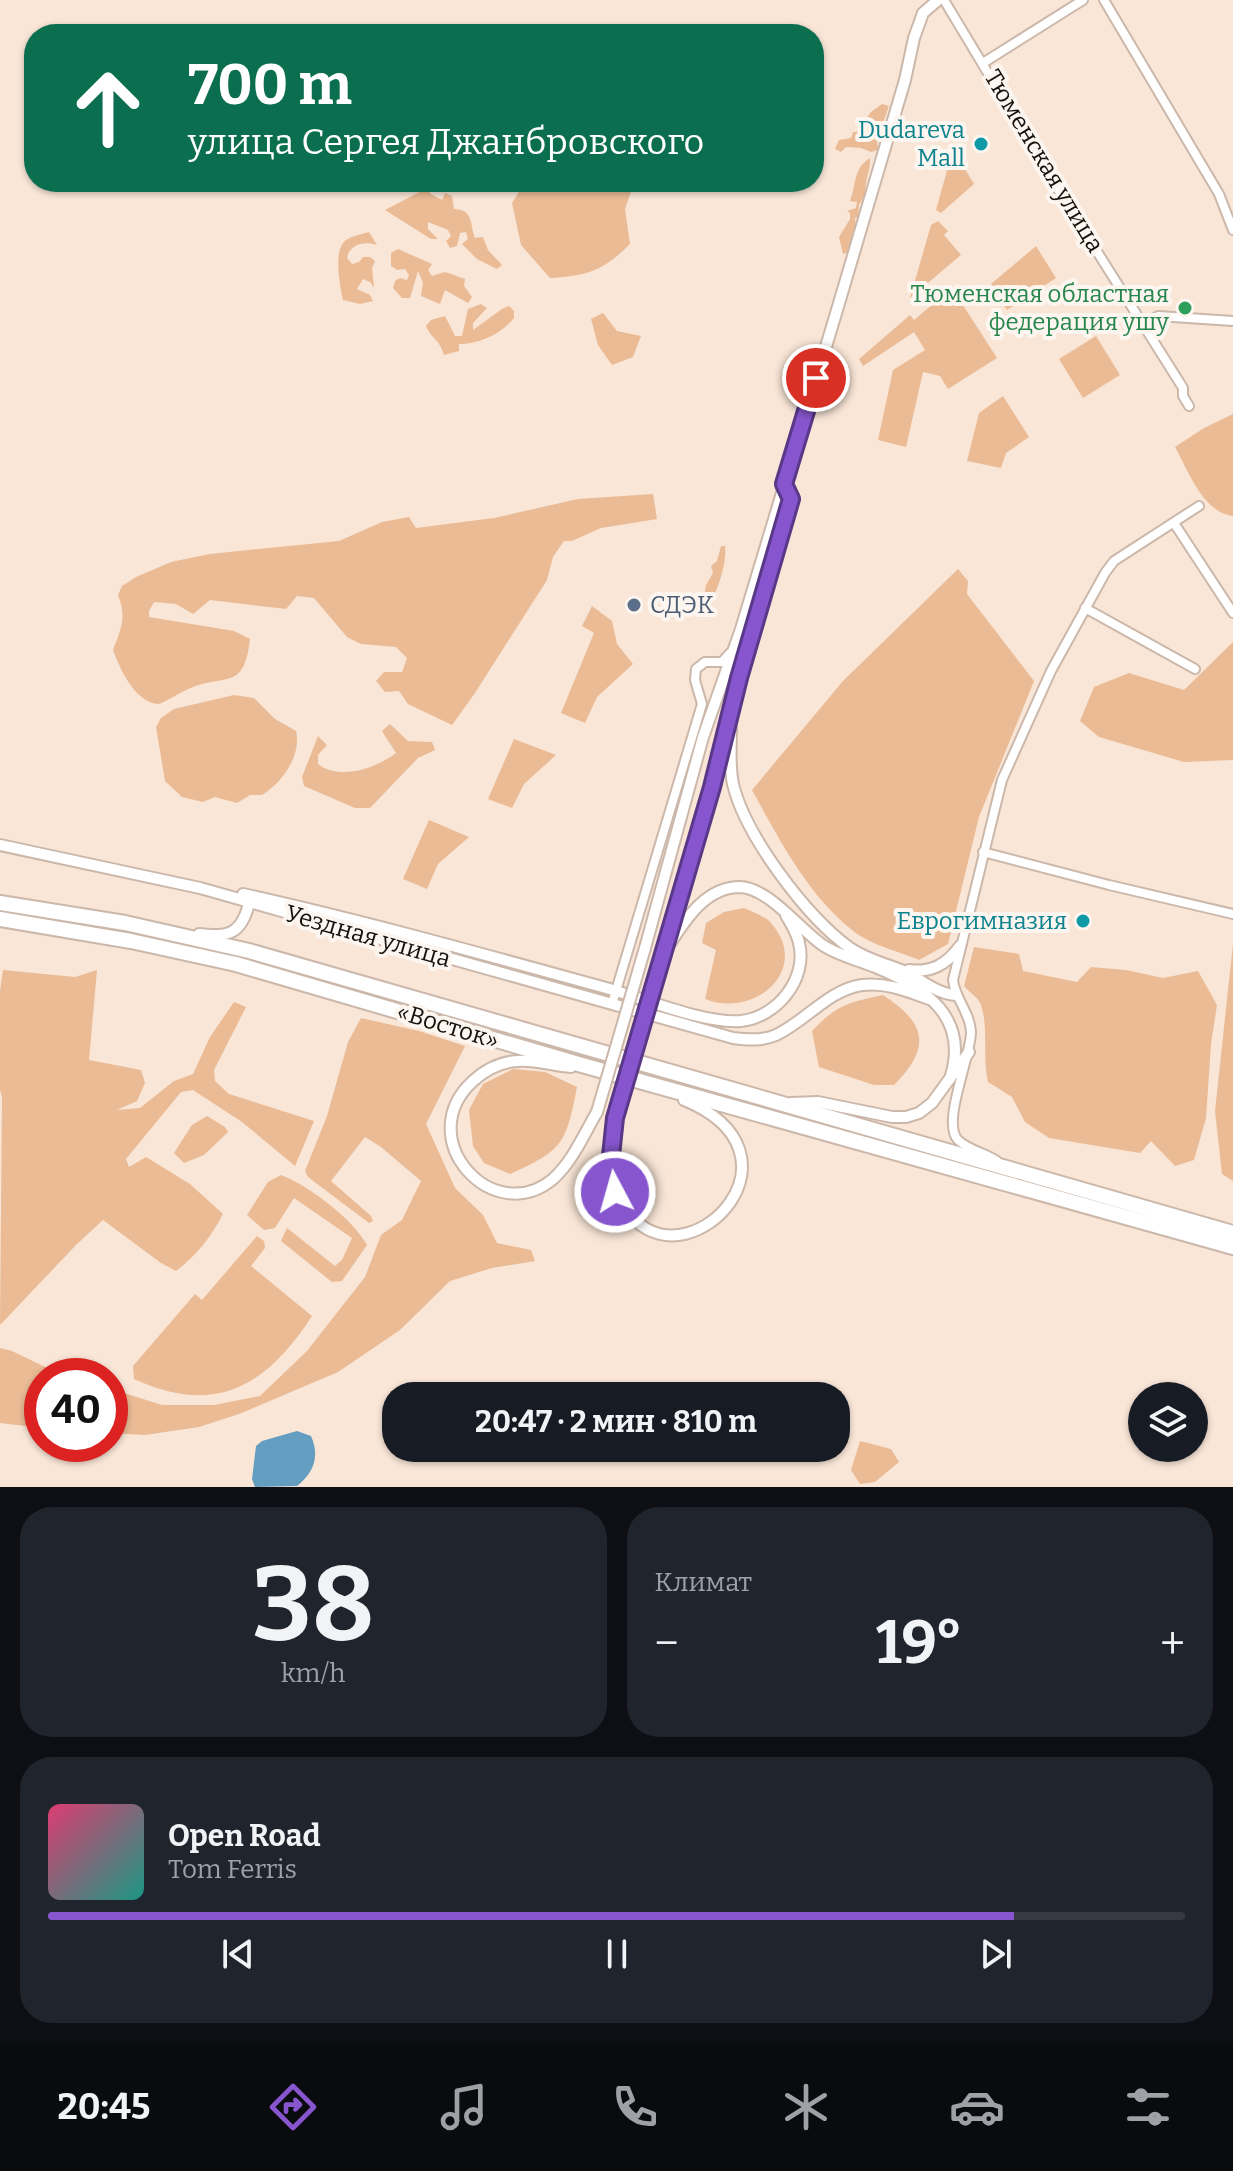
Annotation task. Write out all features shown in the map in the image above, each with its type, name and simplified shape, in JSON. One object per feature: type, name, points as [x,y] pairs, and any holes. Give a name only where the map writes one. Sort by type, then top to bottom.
[{"type":"highway","name":"«Восток»","points":[[0,903],[150,929],[315,969],[1233,1233]]},
{"type":"highway","name":"«Восток»","points":[[0,919],[131,941],[236,964],[582,1065],[1233,1247]]},
{"type":"street","name":"Тюменская улица","points":[[941,0],[1183,388],[1183,396],[1189,406]]},
{"type":"street","points":[[582,1065],[572,1067],[515,1061],[492,1068],[469,1085],[451,1116],[449,1128],[451,1141],[468,1173],[497,1191],[523,1192],[545,1184],[564,1168],[597,1112],[703,737],[741,629],[891,126],[914,38],[923,13],[941,0]]},
{"type":"street","points":[[983,63],[1083,0]]},
{"type":"street","points":[[1104,0],[1219,194],[1233,230]]},
{"type":"street","points":[[1143,325],[1158,316],[1233,321]]},
{"type":"street","points":[[657,1086],[716,1115],[739,1150],[742,1176],[738,1192],[719,1216],[684,1234],[671,1236],[655,1233],[639,1224],[625,1210],[615,1192],[611,1177],[615,1118],[712,787],[791,499],[784,484]]},
{"type":"street","points":[[1011,1170],[986,1153],[962,1144],[955,1135],[952,1122],[969,1052],[970,1019],[956,995],[953,980],[1002,780],[1051,671],[1114,561],[1199,506]]},
{"type":"street","points":[[1174,523],[1233,613]]},
{"type":"street","points":[[1085,608],[1195,669]]},
{"type":"street","points":[[612,1004],[702,704],[695,680],[696,669],[705,662],[725,660],[733,649]]},
{"type":"street","points":[[717,663],[723,676]]},
{"type":"street","points":[[731,710],[730,766],[733,786],[769,856],[799,901],[831,933],[870,959],[899,969],[946,995],[956,995]]},
{"type":"street","name":"Уездная улица","points":[[0,845],[250,899],[730,1021],[756,1018],[780,1002],[796,976],[801,960],[799,943],[786,915]]},
{"type":"street","points":[[983,852],[1233,914]]},
{"type":"street","points":[[664,954],[685,918],[695,908],[725,890],[740,887],[758,891],[772,899],[786,915],[826,947],[899,979],[938,1006],[955,1033],[956,1055],[950,1079]]},
{"type":"street","points":[[150,929],[222,935],[242,925],[250,899]]},
{"type":"street","name":"Уездная улица","points":[[250,899],[733,1038],[756,1040],[774,1036],[832,997],[862,985],[898,987],[929,999]]},
{"type":"street","points":[[871,965],[930,970],[951,959],[960,946]]},
{"type":"street","points":[[781,1103],[818,1102],[906,1117],[919,1113],[932,1103],[969,1052]]},
{"type":"shaded area","points":[[882,104],[889,106],[877,139],[878,150],[871,152],[846,147],[841,152],[835,149],[839,140],[851,138],[871,112]]},
{"type":"shaded area","points":[[953,149],[974,184],[941,213],[936,210]]},
{"type":"shaded area","points":[[870,158],[866,193],[855,218],[853,240],[847,253],[843,254],[839,237],[850,219],[847,211],[856,208],[857,202],[850,201],[858,171]]},
{"type":"shaded area","points":[[419,192],[430,192],[442,200],[445,193],[452,196],[454,209],[468,215],[475,238],[483,237],[488,250],[502,265],[497,269],[477,259],[462,244],[468,239],[466,232],[460,233],[457,246],[450,248],[446,241],[451,236],[448,230],[428,222],[428,229],[438,239],[431,239],[385,210]]},
{"type":"shaded area","points":[[519,192],[631,192],[625,209],[630,244],[594,270],[550,278],[521,245],[512,203]]},
{"type":"shaded area","points":[[938,221],[948,231],[944,235],[961,255],[910,298],[931,225]]},
{"type":"shaded area","points":[[369,232],[377,245],[359,244],[351,249],[347,258],[352,264],[363,257],[375,261],[372,268],[374,288],[363,279],[357,289],[370,295],[373,301],[360,304],[343,300],[338,269],[341,246],[350,238]]},
{"type":"shaded area","points":[[1036,246],[1056,278],[1007,310],[991,284]]},
{"type":"shaded area","points":[[398,249],[432,264],[428,270],[432,276],[445,272],[465,279],[464,286],[472,297],[468,303],[445,290],[440,304],[421,296],[423,283],[418,271],[410,298],[402,298],[393,288],[395,281],[400,278],[407,280],[409,275],[405,269],[397,270],[391,266],[391,253]]},
{"type":"shaded area","points":[[952,288],[997,358],[948,389],[940,376],[923,372],[906,447],[878,440],[893,370],[925,350],[914,332],[863,366],[859,359],[910,315],[914,320]]},
{"type":"shaded area","points":[[481,304],[487,308],[473,323],[473,330],[509,306],[514,311],[514,318],[490,337],[459,344],[459,351],[444,355],[426,326],[431,320],[445,316],[455,336],[462,336],[468,309]]},
{"type":"shaded area","points":[[603,313],[617,331],[641,336],[633,357],[612,365],[598,345],[591,319]]},
{"type":"shaded area","points":[[1096,336],[1120,375],[1083,398],[1059,359]]},
{"type":"shaded area","points":[[1003,396],[1029,437],[1006,453],[1001,468],[967,461],[979,413]]},
{"type":"shaded area","points":[[1233,414],[1233,516],[1222,513],[1205,499],[1175,447]]},
{"type":"shaded area","points":[[653,494],[657,519],[601,528],[572,541],[564,541],[553,557],[547,580],[452,725],[408,704],[399,691],[385,692],[376,681],[384,672],[402,672],[407,658],[396,647],[361,644],[347,637],[314,598],[297,596],[286,609],[210,600],[193,614],[176,604],[154,602],[149,617],[234,631],[250,639],[239,673],[225,680],[193,687],[159,704],[150,702],[136,691],[124,675],[113,650],[122,623],[118,595],[122,586],[171,562],[210,554],[339,541],[382,522],[409,517],[416,528],[494,518],[578,499]]},
{"type":"shaded area","points":[[721,546],[725,546],[724,567],[711,601],[713,607],[705,615],[695,606],[700,601],[698,595],[705,592],[713,573],[711,566],[717,561]]},
{"type":"shaded area","points":[[958,569],[968,581],[967,594],[1034,681],[979,817],[948,944],[919,960],[867,940],[836,916],[795,865],[752,790],[843,681]]},
{"type":"shaded area","points":[[592,606],[612,621],[617,644],[633,664],[597,697],[585,723],[561,713],[594,633],[582,626]]},
{"type":"shaded area","points":[[1233,642],[1233,760],[1184,762],[1099,737],[1080,721],[1094,687],[1129,673],[1184,690]]},
{"type":"shaded area","points":[[234,695],[254,698],[275,719],[296,731],[296,749],[289,768],[262,795],[250,795],[237,803],[215,797],[203,802],[182,797],[165,781],[156,727],[161,718],[174,709]]},
{"type":"shaded area","points":[[390,724],[408,741],[432,742],[435,750],[418,758],[370,808],[355,808],[304,786],[302,777],[318,736],[327,745],[318,755],[318,764],[336,772],[347,772],[369,768],[396,753],[382,731]]},
{"type":"shaded area","points":[[514,739],[556,755],[524,784],[512,808],[488,799]]},
{"type":"shaded area","points":[[429,820],[469,837],[438,864],[427,889],[403,879]]},
{"type":"shaded area","points":[[744,908],[771,923],[782,941],[785,958],[781,973],[772,986],[742,1002],[724,1003],[705,999],[716,950],[702,943],[706,923],[724,912]]},
{"type":"shaded area","points":[[1233,944],[1233,1181],[1222,1174],[1215,1111]]},
{"type":"shaded area","points":[[974,947],[1019,954],[1023,971],[1077,982],[1091,967],[1163,978],[1198,971],[1217,1005],[1206,1118],[1194,1160],[1175,1166],[1151,1141],[1140,1153],[1049,1138],[1025,1122],[1012,1097],[988,1082],[981,1005],[964,986]]},
{"type":"shaded area","points":[[3,970],[75,977],[97,970],[89,1060],[141,1070],[145,1083],[137,1101],[117,1110],[140,1108],[174,1081],[193,1074],[210,1037],[234,1002],[246,1007],[214,1070],[215,1081],[229,1094],[314,1121],[295,1166],[242,1122],[193,1090],[181,1092],[126,1159],[129,1167],[146,1157],[190,1184],[223,1214],[202,1246],[176,1271],[103,1220],[0,1325],[0,991]]},
{"type":"shaded area","points":[[883,995],[908,1016],[919,1036],[914,1059],[894,1085],[874,1085],[819,1067],[812,1031],[844,1006]]},
{"type":"shaded area","points":[[361,1018],[419,1031],[465,1046],[426,1124],[455,1188],[483,1215],[497,1243],[531,1250],[535,1261],[492,1268],[450,1281],[400,1330],[338,1372],[239,1414],[199,1427],[145,1435],[128,1434],[128,1394],[162,1405],[214,1405],[260,1396],[307,1351],[365,1277],[381,1235],[402,1220],[421,1181],[365,1137],[331,1181],[373,1221],[369,1223],[308,1177],[305,1171],[327,1116],[348,1042]]},
{"type":"shaded area","points":[[513,1069],[545,1072],[577,1087],[560,1142],[542,1158],[510,1174],[484,1163],[473,1146],[469,1110],[483,1084]]},
{"type":"shaded area","points":[[207,1116],[228,1132],[204,1155],[184,1163],[174,1153],[192,1125]]},
{"type":"shaded area","points":[[281,1175],[304,1186],[329,1204],[351,1224],[367,1245],[342,1281],[332,1282],[281,1241],[287,1228],[335,1266],[342,1260],[352,1238],[294,1198],[275,1228],[264,1230],[247,1215],[268,1182]]},
{"type":"shaded area","points":[[257,1236],[264,1241],[265,1248],[251,1266],[312,1316],[294,1341],[257,1377],[236,1388],[214,1394],[190,1395],[163,1390],[134,1379],[133,1366],[195,1294],[202,1300]]},
{"type":"shaded area","points":[[0,1348],[27,1358],[24,1358],[24,1426],[0,1423]]},
{"type":"shaded area","points":[[860,1441],[891,1449],[899,1462],[875,1482],[860,1484],[851,1470]]},
{"type":"water","points":[[297,1431],[311,1436],[314,1443],[314,1464],[308,1476],[297,1486],[255,1487],[252,1479],[256,1446],[262,1441]]},
{"type":"place","name":"Dudareva Mall","points":[[981,144]]},
{"type":"place","name":"Тюменская областная федерация ушу","points":[[1185,308]]},
{"type":"place","name":"СДЭК","points":[[634,605]]},
{"type":"place","name":"Еврогимназия","points":[[1083,921]]},
{"type":"route","points":[[615,1192],[610,1165],[615,1118],[712,787],[739,678],[783,529],[791,499],[784,484],[816,378]]}]
